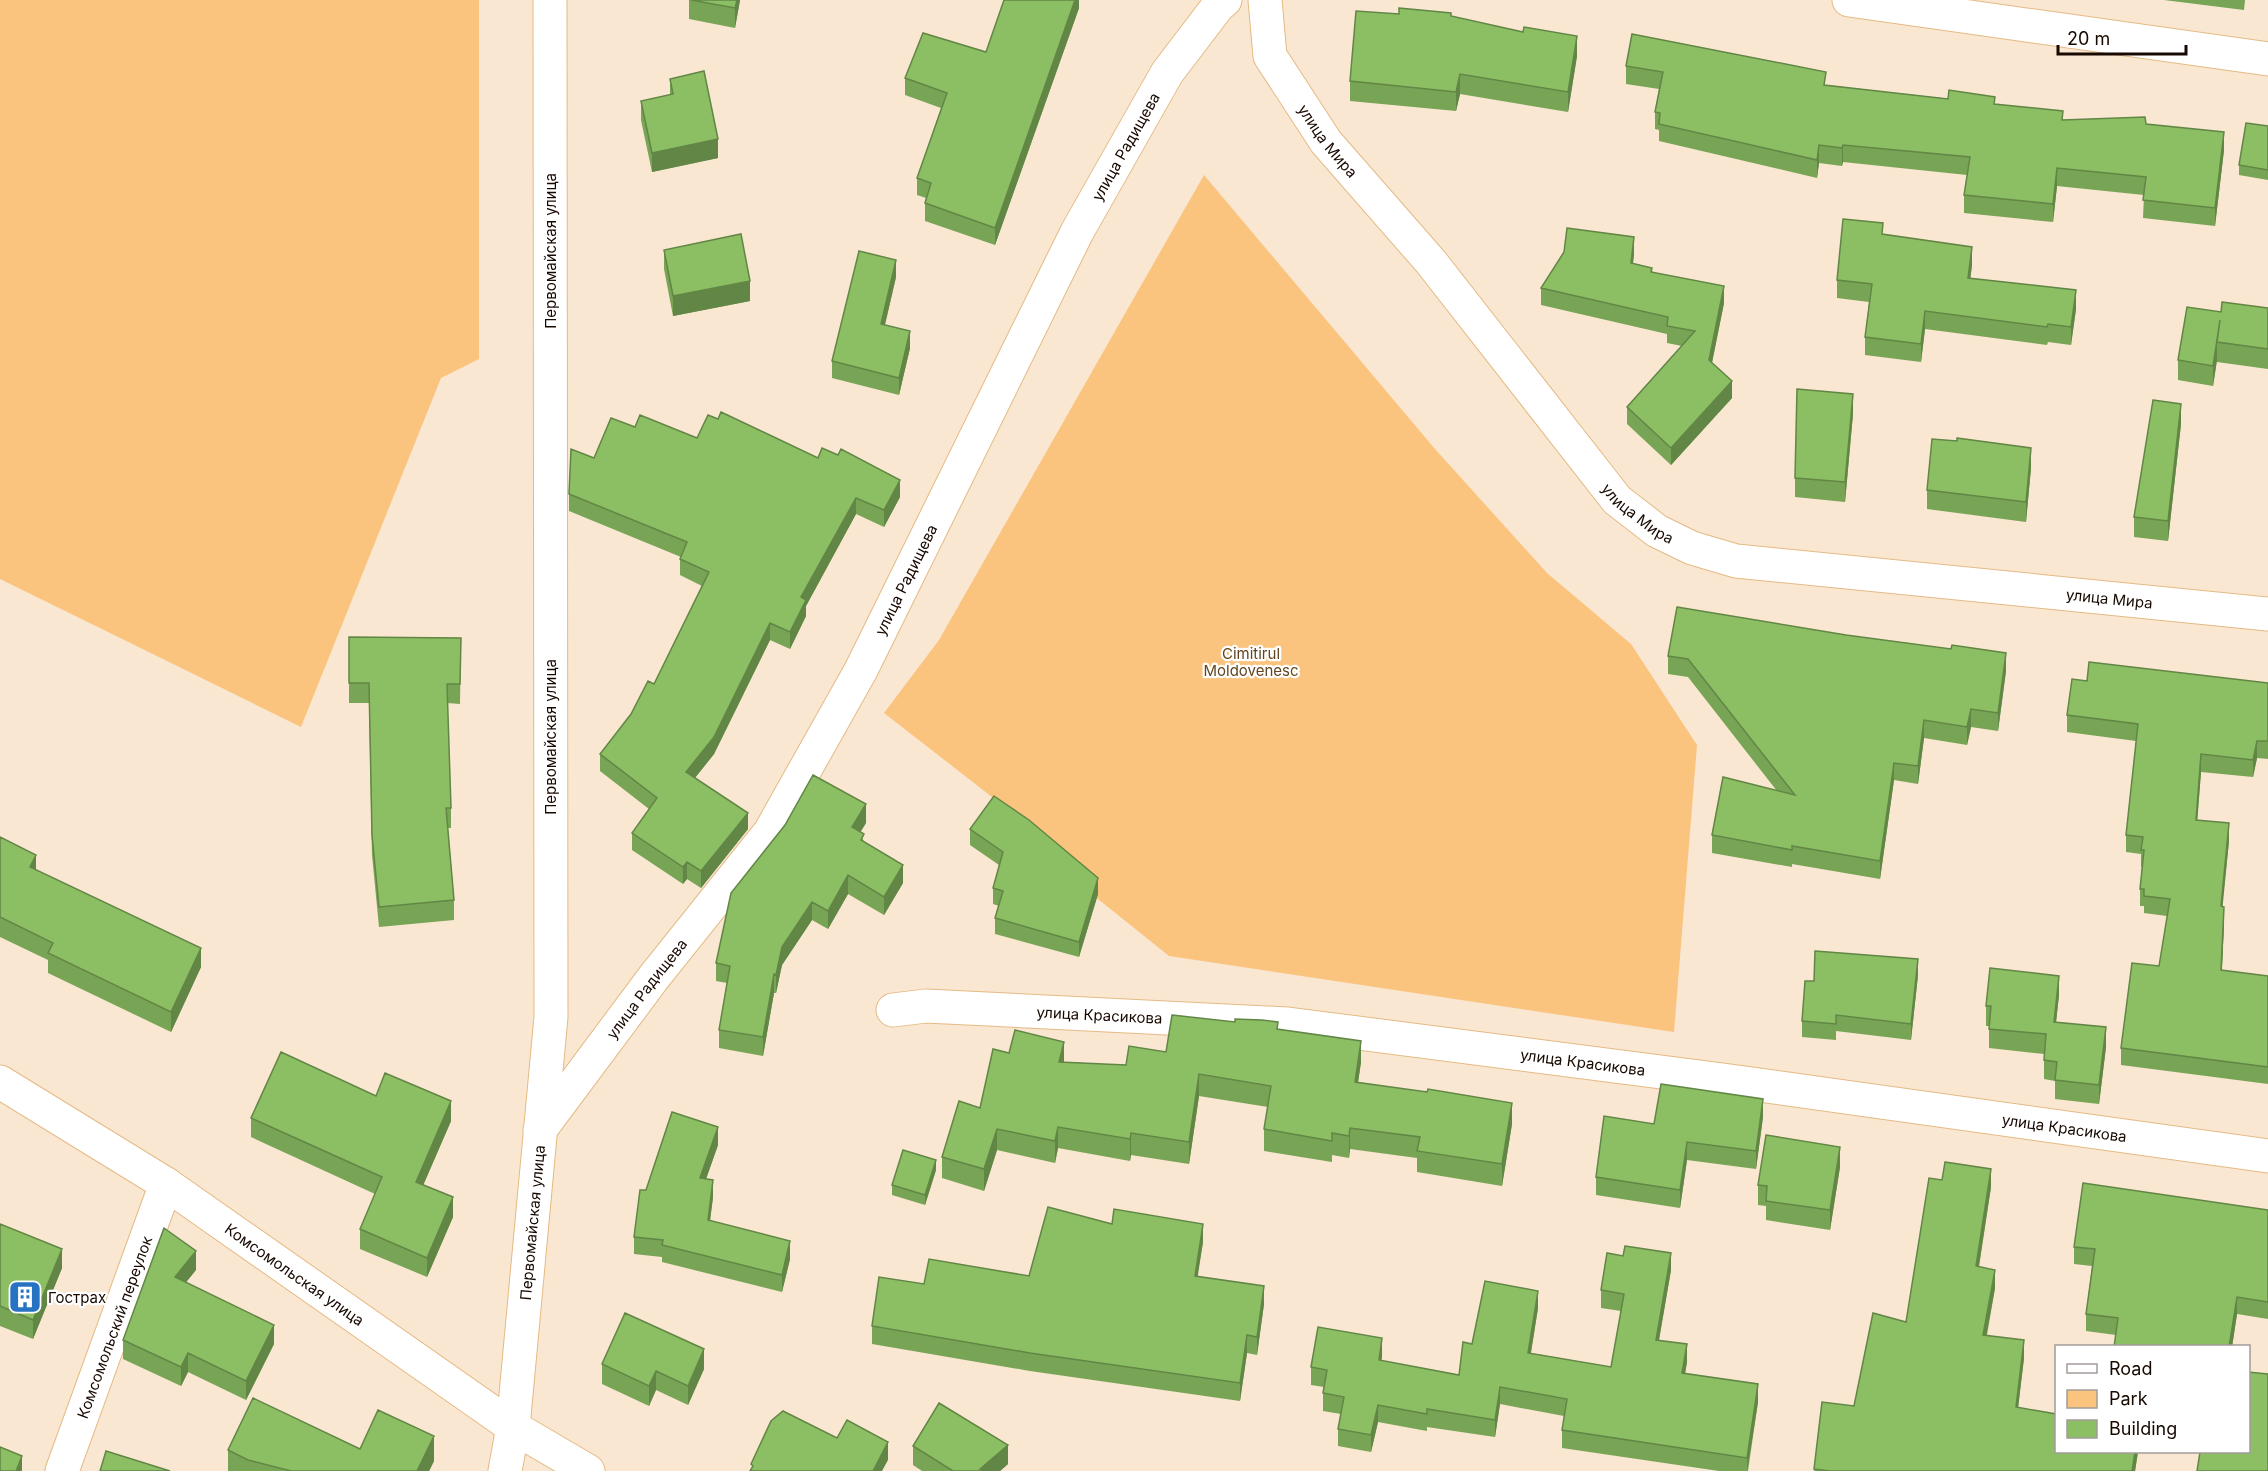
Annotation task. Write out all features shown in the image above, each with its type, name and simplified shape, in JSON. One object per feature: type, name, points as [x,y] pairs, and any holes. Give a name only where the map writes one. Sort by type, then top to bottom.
[{"type":"street","name":"Первомайская улица","points":[[505,1471],[513,1427],[551,1017],[550,0]]},
{"type":"street","name":"улица Радищева","points":[[539,1131],[654,977],[770,832],[861,670],[1077,232],[1167,73],[1225,0]]},
{"type":"street","name":"улица Мира","points":[[1265,0],[1270,56],[1326,142],[1431,262],[1617,500],[1657,531],[1692,548],[1736,561],[2268,614]]},
{"type":"street","points":[[1849,0],[2268,58]]},
{"type":"street","name":"улица Красикова","points":[[893,1010],[926,1006],[1288,1024],[1723,1080],[2268,1156]]},
{"type":"street","name":"Комсомольская улица","points":[[0,1082],[166,1184],[513,1427],[588,1471]]},
{"type":"street","name":"Комсомольский переулок","points":[[62,1471],[166,1184]]},
{"type":"green space","points":[[0,0],[479,0],[479,359],[441,378],[301,727],[0,579]]},
{"type":"green space","name":"Cimitirul Moldovenesc","points":[[1204,175],[1435,449],[1547,573],[1631,644],[1697,745],[1674,1032],[1169,956],[1068,875],[1001,804],[884,713],[939,640]]},
{"type":"building","points":[[691,0],[737,0],[735,8]]},
{"type":"building","points":[[1004,0],[1075,0],[995,228],[925,203],[931,183],[917,178],[947,93],[905,78],[923,33],[986,52]]},
{"type":"building","points":[[1399,8],[1451,13],[1451,16],[1523,32],[1524,27],[1577,36],[1568,92],[1460,74],[1456,92],[1350,81],[1356,11],[1399,14]]},
{"type":"building","points":[[1632,34],[1826,72],[1824,85],[1948,99],[1949,90],[1995,97],[1994,104],[2063,111],[2062,120],[2145,117],[2146,124],[2224,132],[2215,208],[2143,200],[2146,177],[2057,168],[2053,204],[1964,195],[1970,157],[1843,145],[1842,148],[1819,145],[1817,160],[1659,124],[1660,113],[1655,112],[1663,72],[1626,66]]},
{"type":"building","points":[[704,71],[718,139],[652,153],[641,101],[673,94],[670,79]]},
{"type":"building","points":[[2246,123],[2268,126],[2268,170],[2239,165]]},
{"type":"building","points":[[1843,219],[1883,223],[1882,234],[1972,247],[1968,278],[2076,290],[2071,327],[2048,324],[2047,327],[1925,311],[1921,344],[1865,337],[1872,284],[1837,280]]},
{"type":"building","points":[[1567,228],[1634,237],[1631,263],[1652,268],[1651,272],[1724,286],[1709,360],[1732,381],[1671,448],[1627,407],[1695,331],[1667,326],[1668,317],[1541,288],[1564,252]]},
{"type":"building","points":[[741,234],[750,281],[673,296],[664,250]]},
{"type":"building","points":[[859,251],[896,260],[881,324],[910,331],[899,378],[832,361]]},
{"type":"building","points":[[2222,302],[2268,308],[2268,349],[2217,342],[2220,320],[2213,366],[2178,360],[2187,307],[2221,312]]},
{"type":"building","points":[[1797,389],[1853,394],[1845,482],[1795,478]]},
{"type":"building","points":[[2153,400],[2181,404],[2168,521],[2134,517]]},
{"type":"building","points":[[721,412],[818,458],[822,448],[838,455],[841,449],[900,480],[884,510],[856,498],[801,597],[806,600],[790,632],[770,623],[714,737],[686,772],[748,813],[701,871],[687,862],[683,867],[632,833],[657,798],[600,754],[631,714],[648,681],[654,684],[709,572],[680,559],[687,542],[569,494],[571,449],[594,458],[611,418],[635,427],[640,415],[697,438],[708,415],[718,419]]},
{"type":"building","points":[[1957,438],[2031,448],[2026,502],[1927,490],[1932,439],[1957,441]]},
{"type":"building","points":[[1677,607],[1846,635],[1951,649],[1952,645],[2006,653],[1998,713],[1971,709],[1967,727],[1924,720],[1918,766],[1894,763],[1880,861],[1792,846],[1792,850],[1712,835],[1723,777],[1795,795],[1688,659],[1668,656]]},
{"type":"building","points":[[349,637],[461,638],[460,684],[447,684],[451,808],[446,808],[454,900],[379,907],[372,835],[369,683],[349,683]]},
{"type":"building","points":[[2089,662],[2268,683],[2268,741],[2257,741],[2253,760],[2201,754],[2196,820],[2229,823],[2221,906],[2224,907],[2221,970],[2268,976],[2268,1067],[2121,1048],[2132,963],[2159,966],[2170,899],[2144,896],[2144,889],[2140,889],[2143,837],[2126,835],[2138,724],[2067,715],[2072,679],[2087,681]]},
{"type":"building","points":[[813,775],[866,804],[852,827],[864,834],[861,840],[903,865],[884,897],[848,875],[828,911],[812,902],[782,947],[776,975],[774,974],[763,1037],[719,1030],[730,966],[716,963],[731,893],[785,825]]},
{"type":"building","points":[[994,796],[1029,820],[1098,878],[1079,942],[995,918],[1003,891],[993,888],[1003,852],[970,829]]},
{"type":"building","points":[[0,837],[36,855],[30,867],[201,948],[171,1012],[48,953],[53,943],[0,917]]},
{"type":"building","points":[[1815,951],[1918,959],[1911,1024],[1836,1015],[1836,1024],[1802,1021],[1805,981],[1814,981]]},
{"type":"building","points":[[1990,968],[2059,976],[2054,1022],[2106,1027],[2099,1085],[2055,1080],[2057,1062],[2044,1060],[2046,1034],[1989,1029],[1991,1006],[1986,1006]]},
{"type":"building","points":[[1172,1015],[1235,1022],[1235,1019],[1278,1022],[1277,1029],[1361,1041],[1355,1082],[1427,1092],[1428,1089],[1512,1103],[1502,1164],[1417,1151],[1420,1137],[1350,1128],[1349,1136],[1332,1133],[1332,1141],[1264,1129],[1271,1086],[1199,1074],[1189,1142],[1131,1133],[1130,1139],[1058,1127],[1055,1141],[997,1129],[984,1169],[942,1157],[959,1101],[980,1108],[993,1049],[1009,1053],[1015,1030],[1064,1042],[1059,1062],[1126,1065],[1129,1046],[1166,1052]]},
{"type":"building","points":[[281,1052],[376,1096],[385,1073],[451,1101],[416,1182],[453,1197],[427,1258],[360,1229],[382,1177],[251,1118]]},
{"type":"building","points":[[1661,1084],[1763,1099],[1756,1151],[1687,1142],[1680,1190],[1596,1177],[1604,1116],[1654,1124]]},
{"type":"building","points":[[672,1112],[718,1127],[700,1178],[713,1180],[708,1220],[790,1241],[782,1275],[662,1245],[663,1240],[634,1237],[640,1190],[646,1190]]},
{"type":"building","points":[[1766,1135],[1840,1147],[1830,1210],[1766,1201],[1767,1186],[1758,1185]]},
{"type":"building","points":[[903,1150],[936,1160],[925,1195],[892,1185]]},
{"type":"building","points":[[1945,1162],[1991,1169],[1976,1266],[1995,1270],[1983,1335],[2024,1340],[2016,1407],[2055,1414],[2055,1453],[2135,1453],[2132,1471],[1830,1471],[1814,1469],[1822,1402],[1854,1406],[1873,1313],[1906,1322],[1929,1178],[1942,1180]]},
{"type":"building","points":[[2083,1183],[2268,1210],[2268,1302],[2237,1297],[2229,1345],[2114,1345],[2118,1318],[2086,1314],[2095,1249],[2074,1247]]},
{"type":"building","points":[[1048,1207],[1112,1224],[1114,1209],[1203,1224],[1195,1276],[1264,1286],[1257,1337],[1247,1335],[1240,1383],[1030,1353],[872,1326],[879,1277],[924,1284],[929,1259],[1029,1276]]},
{"type":"building","name":"Гострах","points":[[0,1224],[62,1249],[33,1320],[0,1306]]},
{"type":"building","points":[[164,1228],[196,1251],[175,1277],[274,1325],[246,1381],[188,1353],[181,1367],[123,1340]]},
{"type":"building","points":[[1625,1246],[1671,1253],[1656,1340],[1687,1344],[1682,1373],[1758,1384],[1747,1458],[1562,1430],[1567,1399],[1500,1387],[1495,1420],[1427,1409],[1427,1414],[1378,1405],[1371,1435],[1338,1429],[1344,1397],[1323,1393],[1327,1370],[1311,1367],[1318,1327],[1382,1338],[1379,1360],[1459,1375],[1463,1342],[1472,1344],[1485,1281],[1538,1291],[1528,1353],[1611,1367],[1624,1294],[1601,1290],[1607,1253],[1623,1256]]},
{"type":"building","points":[[625,1313],[704,1349],[688,1386],[656,1371],[649,1386],[602,1364]]},
{"type":"building","points":[[2250,1372],[2268,1374],[2268,1471],[2197,1471],[2200,1453],[2250,1453]]},
{"type":"building","points":[[253,1398],[360,1449],[378,1410],[434,1436],[417,1471],[291,1471],[248,1460],[228,1450]]},
{"type":"building","points":[[939,1403],[1008,1445],[980,1469],[988,1471],[953,1471],[913,1446]]},
{"type":"building","points":[[783,1411],[837,1438],[847,1420],[888,1442],[873,1471],[750,1471],[771,1421]]},
{"type":"building","points":[[0,1447],[22,1456],[16,1471],[0,1471]]},
{"type":"building","points":[[106,1451],[170,1471],[100,1471]]},
{"type":"place","name":"Гострах","points":[[25,1297]]}]
